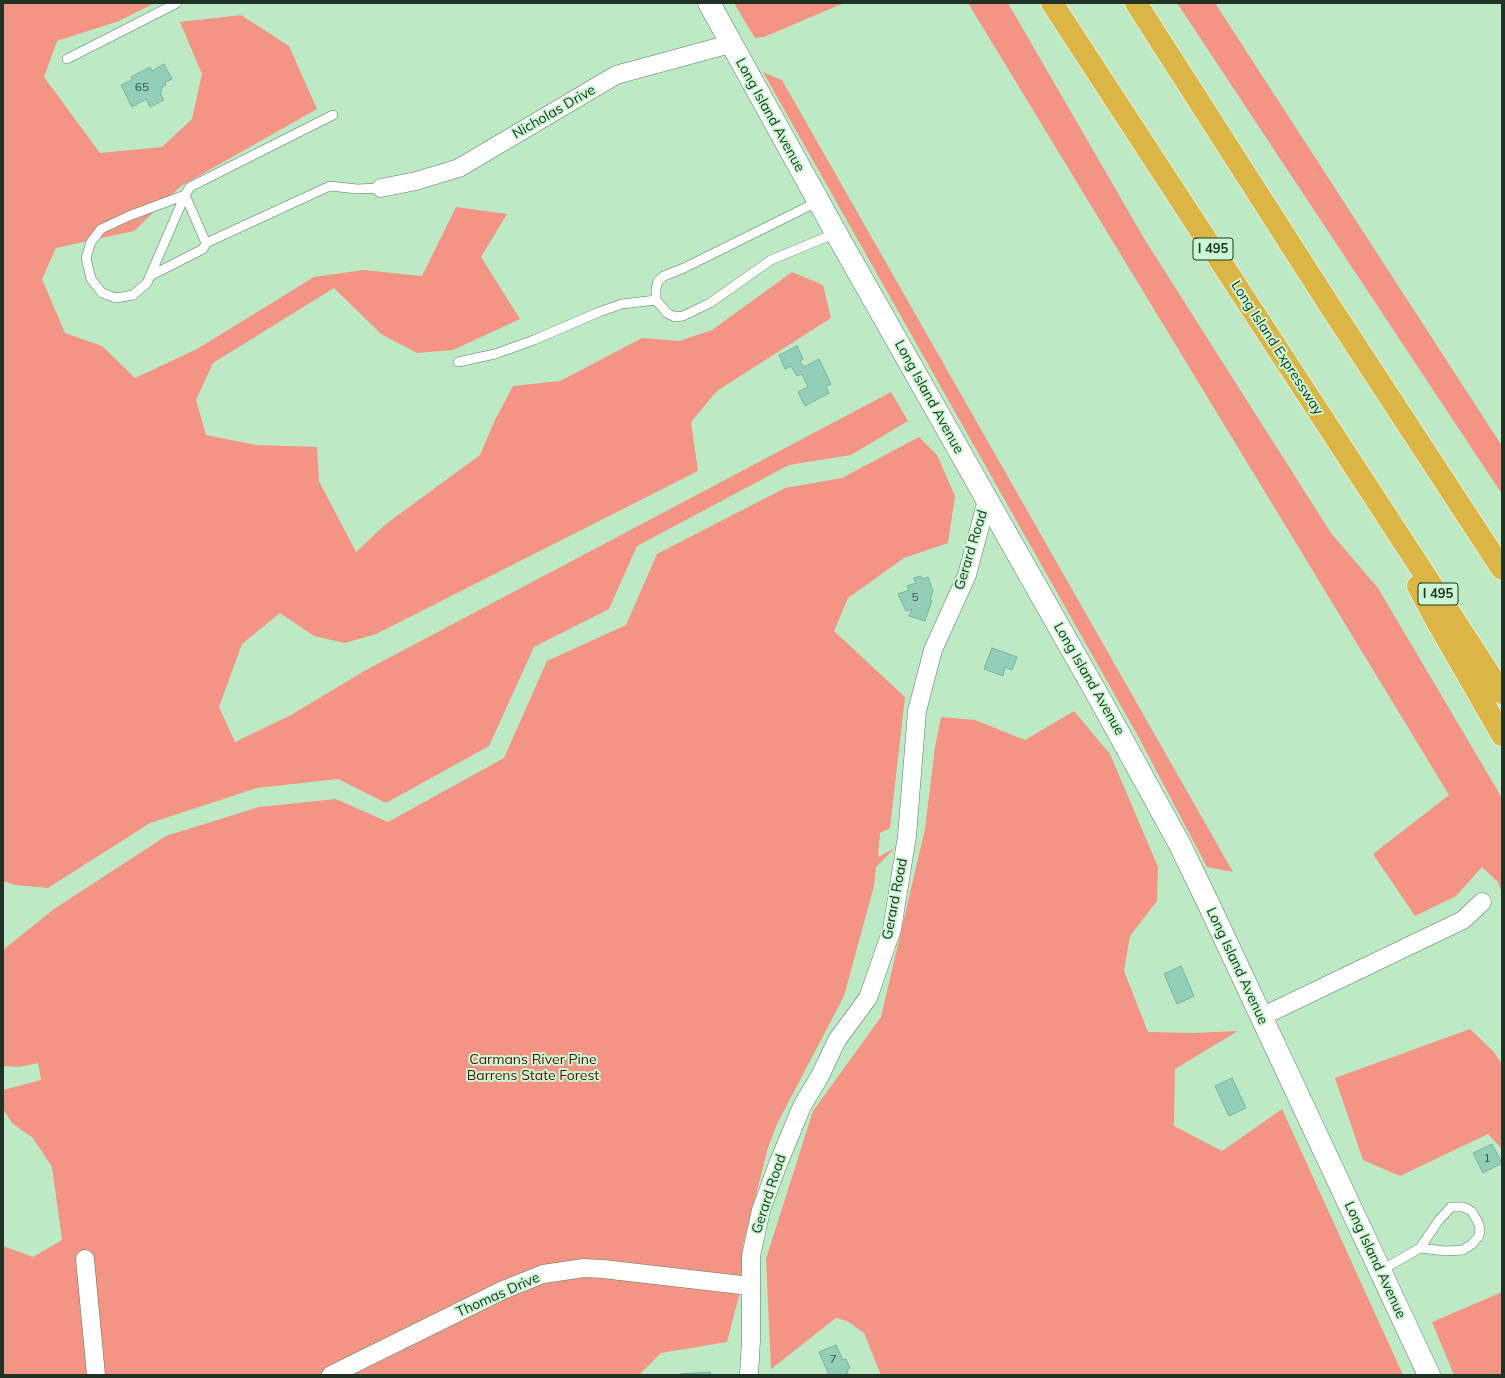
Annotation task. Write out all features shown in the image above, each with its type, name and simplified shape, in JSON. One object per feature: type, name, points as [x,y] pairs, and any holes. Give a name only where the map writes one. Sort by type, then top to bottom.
[{"type":"highway","name":"Long Island Expressway","points":[[1052,3],[1502,693]]},
{"type":"highway","points":[[1136,3],[1328,303],[1502,569]]},
{"type":"highway","points":[[1374,496],[1432,613],[1502,735]]},
{"type":"street","name":"Long Island Avenue","points":[[709,3],[730,44],[986,500],[1141,771],[1210,907],[1429,1375]]},
{"type":"street","name":"Nicholas Drive","points":[[381,188],[416,181],[459,168],[616,75],[730,44]]},
{"type":"street","name":"Gerard Road","points":[[749,1375],[751,1340],[751,1256],[761,1210],[802,1106],[820,1076],[837,1040],[868,998],[892,929],[907,836],[917,711],[933,650],[967,575],[986,500]]},
{"type":"street","points":[[1261,1017],[1463,920],[1482,902]]},
{"type":"street","points":[[85,1259],[96,1375]]},
{"type":"street","name":"Thomas Drive","points":[[331,1375],[503,1290],[543,1274],[584,1268],[603,1269],[750,1286]]},
{"type":"lane","points":[[67,59],[177,3]]},
{"type":"lane","points":[[185,195],[129,216],[100,229],[91,242],[86,258],[91,279],[102,293],[116,298],[133,295],[146,283],[185,195],[190,187],[333,115]]},
{"type":"lane","points":[[150,276],[203,249],[206,243],[330,186],[357,189],[381,188]]},
{"type":"lane","points":[[185,195],[206,243]]},
{"type":"lane","points":[[818,201],[684,268],[664,276],[658,282],[656,289],[656,300],[667,314],[675,317],[683,316],[710,303],[771,260],[836,233]]},
{"type":"lane","points":[[458,362],[495,354],[534,340],[599,312],[622,304],[656,300]]},
{"type":"lane","points":[[1380,1271],[1420,1248],[1431,1230],[1451,1207],[1463,1207],[1468,1209],[1472,1212],[1478,1222],[1480,1229],[1479,1236],[1472,1244],[1463,1250],[1446,1251],[1420,1248]]},
{"type":"green space","points":[[3,3],[155,3],[119,21],[57,41],[44,77],[100,153],[162,147],[192,119],[202,74],[180,22],[241,15],[289,46],[317,109],[181,186],[134,231],[56,248],[42,279],[65,333],[102,346],[135,378],[197,349],[314,277],[363,270],[422,276],[456,207],[507,214],[481,257],[520,319],[453,350],[417,353],[381,334],[334,288],[213,363],[196,400],[206,435],[256,445],[317,447],[319,481],[356,552],[386,524],[480,455],[495,420],[513,386],[560,381],[642,338],[679,341],[712,330],[792,272],[823,285],[831,318],[717,391],[691,422],[698,471],[376,634],[345,643],[314,636],[280,613],[242,644],[219,707],[235,742],[291,715],[366,670],[891,392],[908,421],[851,455],[789,465],[637,546],[609,609],[534,647],[489,746],[386,803],[338,779],[257,788],[150,823],[48,888],[15,885],[3,881]]},
{"type":"green space","points":[[734,3],[844,3],[764,37],[755,38]]},
{"type":"green space","points":[[968,3],[1008,3],[1145,240],[1331,533],[1378,588],[1502,798],[1502,893],[1498,882],[1482,867],[1456,896],[1415,916],[1373,854],[1449,795]]},
{"type":"green space","points":[[1177,3],[1215,3],[1502,446],[1502,494]]},
{"type":"green space","points":[[763,72],[782,80],[1233,872],[1207,867],[1138,736]]},
{"type":"green space","name":"Carmans River Pine Barrens State Forest","points":[[919,437],[937,455],[955,496],[948,543],[904,558],[848,598],[834,631],[905,697],[890,828],[880,833],[878,857],[895,848],[876,867],[874,886],[844,996],[777,1124],[768,1148],[743,1245],[740,1292],[727,1342],[661,1353],[639,1375],[3,1375],[3,1246],[33,1257],[62,1240],[52,1167],[33,1138],[12,1123],[3,1109],[3,1090],[41,1080],[38,1063],[19,1067],[3,1066],[3,950],[54,909],[166,836],[259,807],[336,799],[388,822],[504,758],[547,661],[626,625],[657,554],[785,488],[842,478]]},
{"type":"green space","points":[[1074,711],[1110,754],[1158,867],[1157,901],[1130,936],[1124,971],[1148,1032],[1193,1033],[1238,1031],[1175,1069],[1174,1126],[1222,1151],[1282,1109],[1403,1375],[881,1375],[864,1333],[847,1321],[836,1318],[771,1369],[766,1259],[813,1111],[881,1017],[925,829],[935,747],[941,717],[975,720],[1025,740]]},
{"type":"green space","points":[[1470,1029],[1493,1051],[1502,1064],[1502,1149],[1488,1134],[1400,1176],[1363,1160],[1335,1078]]},
{"type":"green space","points":[[1502,1292],[1502,1375],[1454,1375],[1432,1322]]},
{"type":"building","points":[[164,64],[172,79],[165,82],[166,85],[161,88],[162,91],[160,93],[164,100],[150,107],[146,99],[132,107],[121,85],[132,80],[131,77],[150,67],[152,71]]},
{"type":"building","points":[[797,346],[803,359],[800,361],[804,367],[819,359],[831,384],[826,386],[829,393],[805,406],[798,392],[808,387],[802,374],[797,376],[791,366],[785,369],[779,355]]},
{"type":"building","points":[[921,576],[923,579],[928,577],[933,591],[930,600],[932,600],[925,621],[909,616],[912,609],[906,611],[898,594],[909,590],[907,586],[916,583],[914,578]]},
{"type":"building","points":[[992,648],[1017,657],[1012,670],[1005,667],[1003,676],[984,669]]},
{"type":"building","points":[[1181,966],[1194,996],[1177,1004],[1164,974]]},
{"type":"building","points":[[1232,1078],[1246,1108],[1229,1116],[1215,1086]]},
{"type":"building","points":[[1492,1144],[1502,1163],[1483,1173],[1473,1153]]},
{"type":"building","points":[[836,1345],[843,1360],[846,1359],[850,1368],[847,1370],[848,1373],[843,1375],[829,1375],[819,1352]]},
{"type":"building","points":[[710,1372],[710,1375],[680,1375],[680,1374]]}]
